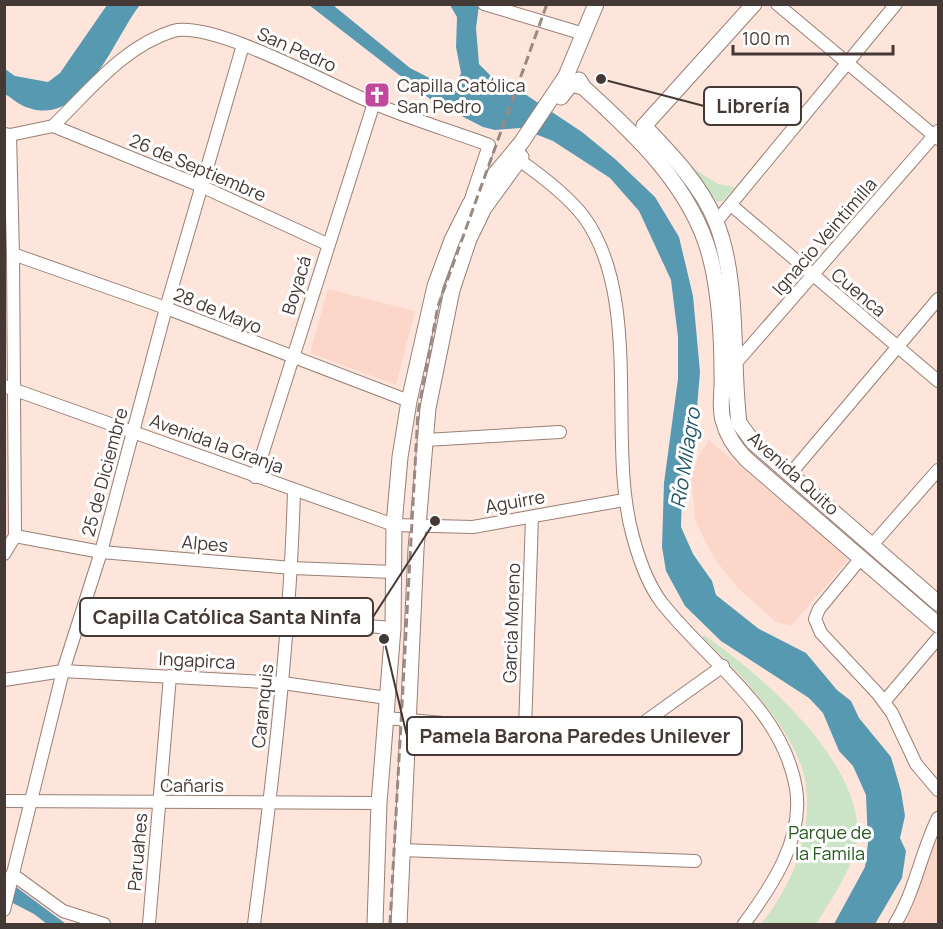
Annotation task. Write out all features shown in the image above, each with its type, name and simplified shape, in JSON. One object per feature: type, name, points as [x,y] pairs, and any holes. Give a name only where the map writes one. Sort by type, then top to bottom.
[{"type":"main road","points":[[375,924],[380,802],[393,628],[394,525],[409,401],[435,286],[452,240],[470,204],[525,145],[569,87],[575,58],[596,4]]},
{"type":"main road","points":[[625,125],[644,126],[754,4]]},
{"type":"main road","name":"Avenida Quito","points":[[569,87],[625,125],[675,182],[705,240],[718,302],[722,418],[731,441],[746,459],[939,625]]},
{"type":"main road","name":"Avenida Quito","points":[[644,126],[694,183],[716,222],[728,275],[739,423],[753,442],[939,603]]},
{"type":"main road","points":[[399,924],[414,527],[428,408],[455,280],[484,208],[519,160],[525,145]]},
{"type":"street","points":[[777,4],[848,65],[937,136]]},
{"type":"street","points":[[716,222],[848,65],[896,4]]},
{"type":"street","points":[[489,6],[517,10],[548,26],[566,39],[575,58]]},
{"type":"street","points":[[548,26],[584,34]]},
{"type":"street","name":"San Pedro","points":[[53,126],[144,42],[176,30],[202,31],[243,45],[374,103],[489,145],[470,204]]},
{"type":"street","name":"25 de Diciembre","points":[[4,910],[63,671],[101,552],[165,308],[243,45]]},
{"type":"street","name":"Boyacá","points":[[255,477],[327,244],[374,103]]},
{"type":"street","points":[[4,554],[15,536],[9,388],[14,254],[7,134],[53,126]]},
{"type":"street","name":"26 de Septiembre","points":[[53,126],[201,186],[327,244]]},
{"type":"street","name":"Ignacio Veintimilla","points":[[735,364],[937,136]]},
{"type":"street","points":[[519,160],[539,174],[582,216],[592,230],[606,263],[617,314],[624,500],[644,569],[661,602],[723,666],[759,708],[780,738],[791,763],[796,791],[795,813],[784,863],[772,886],[744,924]]},
{"type":"street","name":"Cuenca","points":[[731,205],[813,277],[939,381]]},
{"type":"street","name":"28 de Mayo","points":[[14,254],[165,308],[293,359],[409,401]]},
{"type":"street","points":[[790,473],[939,299]]},
{"type":"street","name":"Avenida la Granja","points":[[9,388],[394,525],[414,527]]},
{"type":"street","points":[[426,440],[560,432]]},
{"type":"street","points":[[873,544],[939,470]]},
{"type":"street","name":"Caranquis","points":[[254,924],[270,803],[289,620],[294,490]]},
{"type":"street","name":"Aguirre","points":[[414,527],[473,526],[624,500]]},
{"type":"street","name":"Garcia Moreno","points":[[525,730],[532,517]]},
{"type":"street","name":"Alpes","points":[[15,536],[101,552],[292,568],[393,572]]},
{"type":"street","points":[[861,558],[819,609],[815,619],[821,633],[884,702],[926,778],[939,790]]},
{"type":"street","points":[[118,605],[231,612],[289,620],[393,628]]},
{"type":"street","points":[[884,702],[939,638]]},
{"type":"street","points":[[386,718],[525,730],[612,741],[625,736],[723,666]]},
{"type":"street","name":"Ingapirca","points":[[4,680],[63,671],[170,676],[283,683],[387,698]]},
{"type":"street","name":"Paruahes","points":[[149,924],[170,676]]},
{"type":"street","name":"Cañaris","points":[[4,801],[380,802]]},
{"type":"street","points":[[895,924],[902,912],[924,849],[939,818]]},
{"type":"street","points":[[401,850],[694,861]]},
{"type":"street","points":[[12,875],[63,911],[104,924]]},
{"type":"shaded area","points":[[5,140],[7,140],[10,534],[5,544]]},
{"type":"shaded area","points":[[328,289],[415,311],[396,385],[310,353]]},
{"type":"shaded area","points":[[709,440],[849,559],[792,625],[777,623],[737,587],[717,562],[704,539],[695,518],[691,477],[700,453]]},
{"type":"shaded area","points":[[938,836],[938,924],[902,924],[929,855]]},
{"type":"green space","points":[[690,166],[718,184],[735,187],[723,201],[717,202]]},
{"type":"green space","name":"Parque de la Famila","points":[[704,635],[728,652],[782,699],[808,727],[830,756],[847,787],[856,818],[856,848],[844,876],[816,924],[761,924],[782,893],[798,859],[806,822],[806,785],[801,766],[780,725],[733,667],[702,638]]},
{"type":"water","points":[[107,5],[140,5],[96,75],[82,92],[66,104],[49,110],[26,107],[5,94],[5,69],[15,76],[48,82],[60,73]]},
{"type":"water","name":"Río Milagro","points":[[309,5],[333,5],[410,68],[447,87],[458,80],[461,73],[456,47],[457,17],[450,5],[479,5],[476,28],[479,64],[491,76],[507,82],[582,132],[655,197],[679,237],[693,296],[700,372],[695,432],[682,486],[681,527],[693,554],[712,581],[716,595],[759,629],[806,653],[837,690],[851,701],[859,718],[891,757],[901,791],[905,816],[900,838],[906,851],[902,878],[875,924],[834,924],[865,867],[868,843],[866,795],[853,766],[839,751],[823,713],[809,698],[721,641],[685,606],[666,571],[662,547],[664,483],[678,379],[678,337],[671,280],[639,211],[610,178],[553,141],[520,128],[495,130],[483,127],[434,102]]},
{"type":"water","points":[[4,878],[66,924],[47,924],[34,914],[5,899]]},
{"type":"railway","points":[[390,924],[418,412],[438,306],[547,4]]},
{"type":"place","name":"Librería","points":[[601,79]]},
{"type":"place","name":"Capilla Católica San Pedro","points":[[377,95]]},
{"type":"place","name":"Capilla Católica Santa Ninfa","points":[[435,521]]},
{"type":"place","name":"Pamela Barona Paredes Unilever","points":[[384,639]]}]
